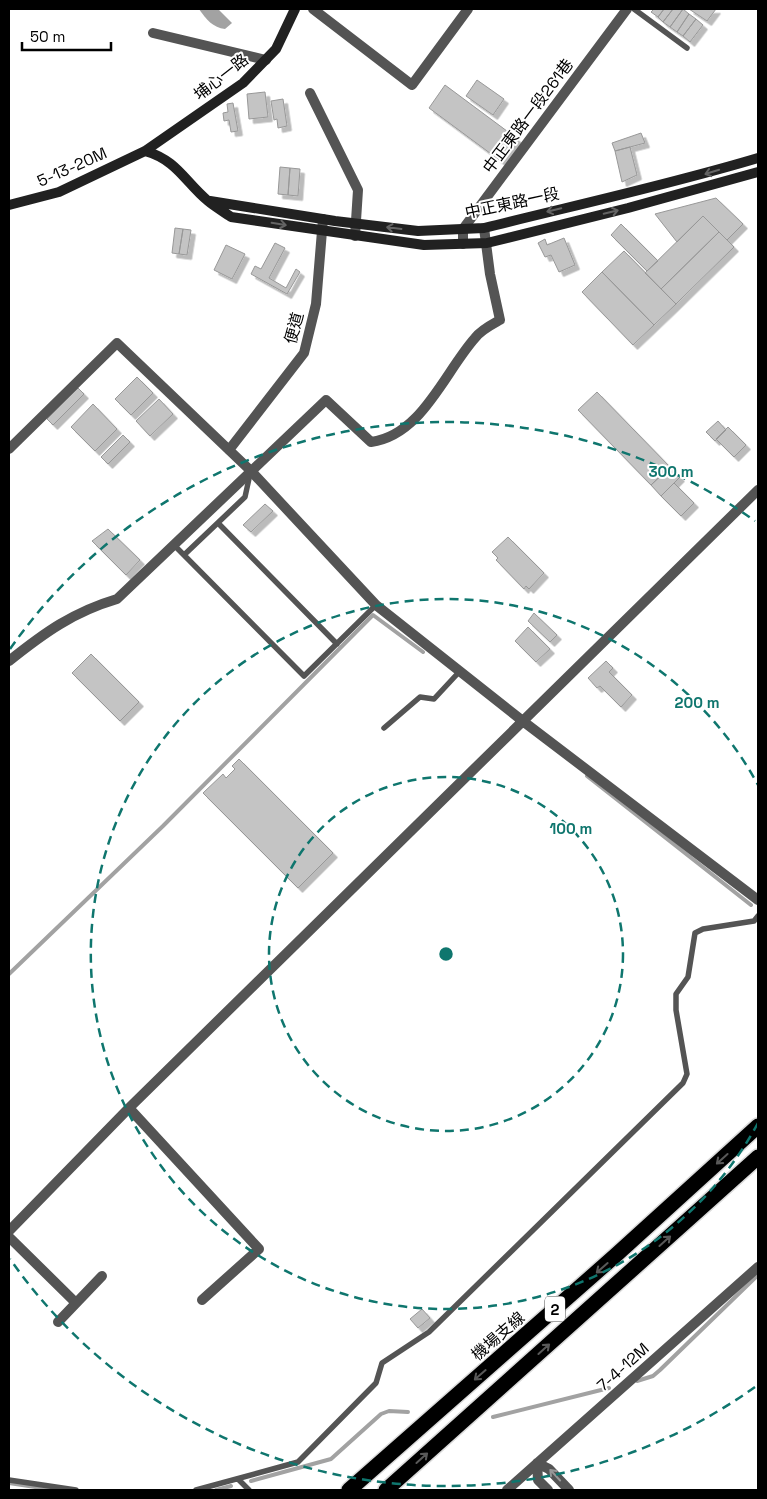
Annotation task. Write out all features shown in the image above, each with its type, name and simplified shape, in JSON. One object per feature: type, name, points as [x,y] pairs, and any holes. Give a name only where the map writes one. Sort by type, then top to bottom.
[{"type":"highway","name":"機場支線","points":[[349,1490],[616,1255],[758,1126]]},
{"type":"highway","name":"2","points":[[386,1490],[758,1157]]},
{"type":"main road","name":"埔心一路","points":[[145,151],[243,83],[276,50],[295,9]]},
{"type":"main road","points":[[145,151],[159,155],[173,164],[208,201]]},
{"type":"main road","name":"5-13-20M","points":[[9,205],[59,192],[145,151]]},
{"type":"main road","name":"中正東路一段","points":[[208,201],[323,219],[418,231],[463,230],[484,228],[703,174],[758,158]]},
{"type":"main road","name":"中正東路一段","points":[[208,201],[231,217],[354,236],[424,245],[487,243],[637,206],[758,172]]},
{"type":"street","points":[[313,9],[412,85],[464,10]]},
{"type":"street","name":"中正東路一段261巷","points":[[463,230],[626,9]]},
{"type":"street","points":[[153,33],[266,60]]},
{"type":"street","points":[[310,93],[358,190],[354,236]]},
{"type":"street","name":"便道","points":[[229,450],[304,353],[316,304],[323,219]]},
{"type":"street","points":[[9,661],[38,638],[74,614],[117,599],[326,400],[371,442],[382,441],[409,424],[438,391],[475,337],[500,320],[490,274],[484,228]]},
{"type":"street","points":[[463,230],[463,244]]},
{"type":"street","points":[[9,449],[117,343],[251,471],[376,605],[524,722],[758,900]]},
{"type":"street","points":[[9,1232],[129,1108],[758,490]]},
{"type":"street","points":[[129,1108],[259,1249],[202,1300]]},
{"type":"street","points":[[9,1237],[76,1303]]},
{"type":"street","name":"7-4-12M","points":[[507,1490],[758,1267]]},
{"type":"street","points":[[58,1322],[102,1276]]},
{"type":"street","points":[[548,1490],[538,1480],[537,1463],[550,1468],[569,1490]]},
{"type":"lane","points":[[634,9],[687,48]]},
{"type":"lane","points":[[184,555],[245,497],[251,471]]},
{"type":"lane","points":[[218,523],[337,644]]},
{"type":"lane","points":[[173,544],[304,676],[376,605]]},
{"type":"lane","points":[[384,728],[420,697],[434,700],[460,671]]},
{"type":"lane","points":[[196,1490],[298,1462],[376,1383],[382,1363],[429,1332],[682,1084],[687,1074],[676,1010],[676,994],[688,977],[695,934],[703,929],[754,921],[758,916]]},
{"type":"lane","points":[[238,1479],[249,1490]]},
{"type":"lane","points":[[9,1480],[76,1490]]},
{"type":"shaded area","points":[[199,9],[218,9],[232,23],[225,29],[217,27]]},
{"type":"building","points":[[654,9],[664,9],[658,17],[651,12]]},
{"type":"building","points":[[664,9],[673,9],[663,22],[658,17]]},
{"type":"building","points":[[673,9],[683,9],[670,27],[663,22]]},
{"type":"building","points":[[683,9],[689,14],[677,32],[670,27]]},
{"type":"building","points":[[689,9],[716,9],[707,21]]},
{"type":"building","points":[[689,14],[696,19],[683,36],[677,32]]},
{"type":"building","points":[[696,19],[703,25],[690,42],[683,36]]},
{"type":"building","points":[[477,80],[504,99],[493,115],[466,96]]},
{"type":"building","points":[[445,85],[519,140],[502,162],[429,108]]},
{"type":"building","points":[[265,92],[268,117],[249,119],[247,94]]},
{"type":"building","points":[[283,99],[287,126],[278,128],[277,119],[274,120],[271,101]]},
{"type":"building","points":[[233,103],[238,131],[231,132],[229,120],[224,121],[223,113],[228,112],[227,104]]},
{"type":"building","points":[[641,133],[645,143],[615,151],[612,143]]},
{"type":"building","points":[[630,147],[637,175],[622,182],[615,151]]},
{"type":"building","points":[[280,167],[290,168],[288,195],[278,194]]},
{"type":"building","points":[[290,168],[300,169],[298,196],[288,195]]},
{"type":"building","points":[[716,198],[743,224],[727,240],[703,216],[677,242],[655,214]]},
{"type":"building","points":[[703,216],[719,232],[661,289],[645,273]]},
{"type":"building","points":[[621,224],[658,261],[647,271],[611,235]]},
{"type":"building","points":[[175,228],[183,229],[179,254],[172,253]]},
{"type":"building","points":[[183,229],[191,230],[187,255],[179,254]]},
{"type":"building","points":[[719,232],[734,247],[676,304],[661,289]]},
{"type":"building","points":[[564,238],[575,265],[559,272],[551,255],[545,257],[538,243],[545,239],[547,245]]},
{"type":"building","points":[[275,243],[285,248],[269,278],[286,288],[296,269],[300,272],[287,294],[251,274],[255,266],[261,269]]},
{"type":"building","points":[[226,245],[245,254],[232,279],[214,270]]},
{"type":"building","points":[[624,251],[676,304],[654,325],[602,272]]},
{"type":"building","points":[[602,272],[654,325],[633,345],[582,292]]},
{"type":"building","points":[[137,377],[153,393],[131,415],[115,399]]},
{"type":"building","points":[[78,388],[84,394],[53,425],[47,419]]},
{"type":"building","points":[[597,392],[670,467],[651,485],[578,410]]},
{"type":"building","points":[[159,399],[173,414],[150,436],[136,421]]},
{"type":"building","points":[[93,404],[117,429],[95,451],[71,427]]},
{"type":"building","points":[[718,421],[726,430],[715,441],[706,432]]},
{"type":"building","points":[[728,427],[746,445],[734,457],[716,439]]},
{"type":"building","points":[[123,435],[130,442],[108,464],[101,457]]},
{"type":"building","points":[[670,467],[680,477],[661,496],[651,485]]},
{"type":"building","points":[[674,483],[694,503],[681,516],[661,496]]},
{"type":"building","points":[[265,504],[273,511],[251,532],[243,525]]},
{"type":"building","points":[[108,529],[140,560],[126,575],[92,541]]},
{"type":"building","points":[[508,537],[544,573],[529,589],[526,586],[524,589],[496,560],[498,558],[492,552]]},
{"type":"building","points":[[534,613],[557,635],[550,642],[528,621]]},
{"type":"building","points":[[528,627],[550,649],[536,662],[515,641]]},
{"type":"building","points":[[91,654],[139,702],[120,721],[72,673]]},
{"type":"building","points":[[606,661],[613,668],[609,672],[632,695],[621,707],[600,686],[597,688],[588,678]]},
{"type":"building","points":[[239,759],[333,853],[298,888],[203,793],[223,774],[226,778],[235,769],[232,766]]},
{"type":"building","points":[[422,1309],[430,1318],[418,1328],[410,1319]]},
{"type":"waterway","points":[[9,974],[163,826],[373,615],[423,652]]},
{"type":"waterway","points":[[587,776],[751,905]]},
{"type":"waterway","points":[[637,1381],[653,1376],[660,1370],[758,1275]]},
{"type":"waterway","points":[[493,1417],[609,1388]]},
{"type":"waterway","points":[[251,1481],[331,1459],[381,1414],[389,1411],[408,1412]]},
{"type":"waterway","points":[[9,1483],[55,1490]]},
{"type":"waterway","points":[[216,1490],[231,1486]]}]
